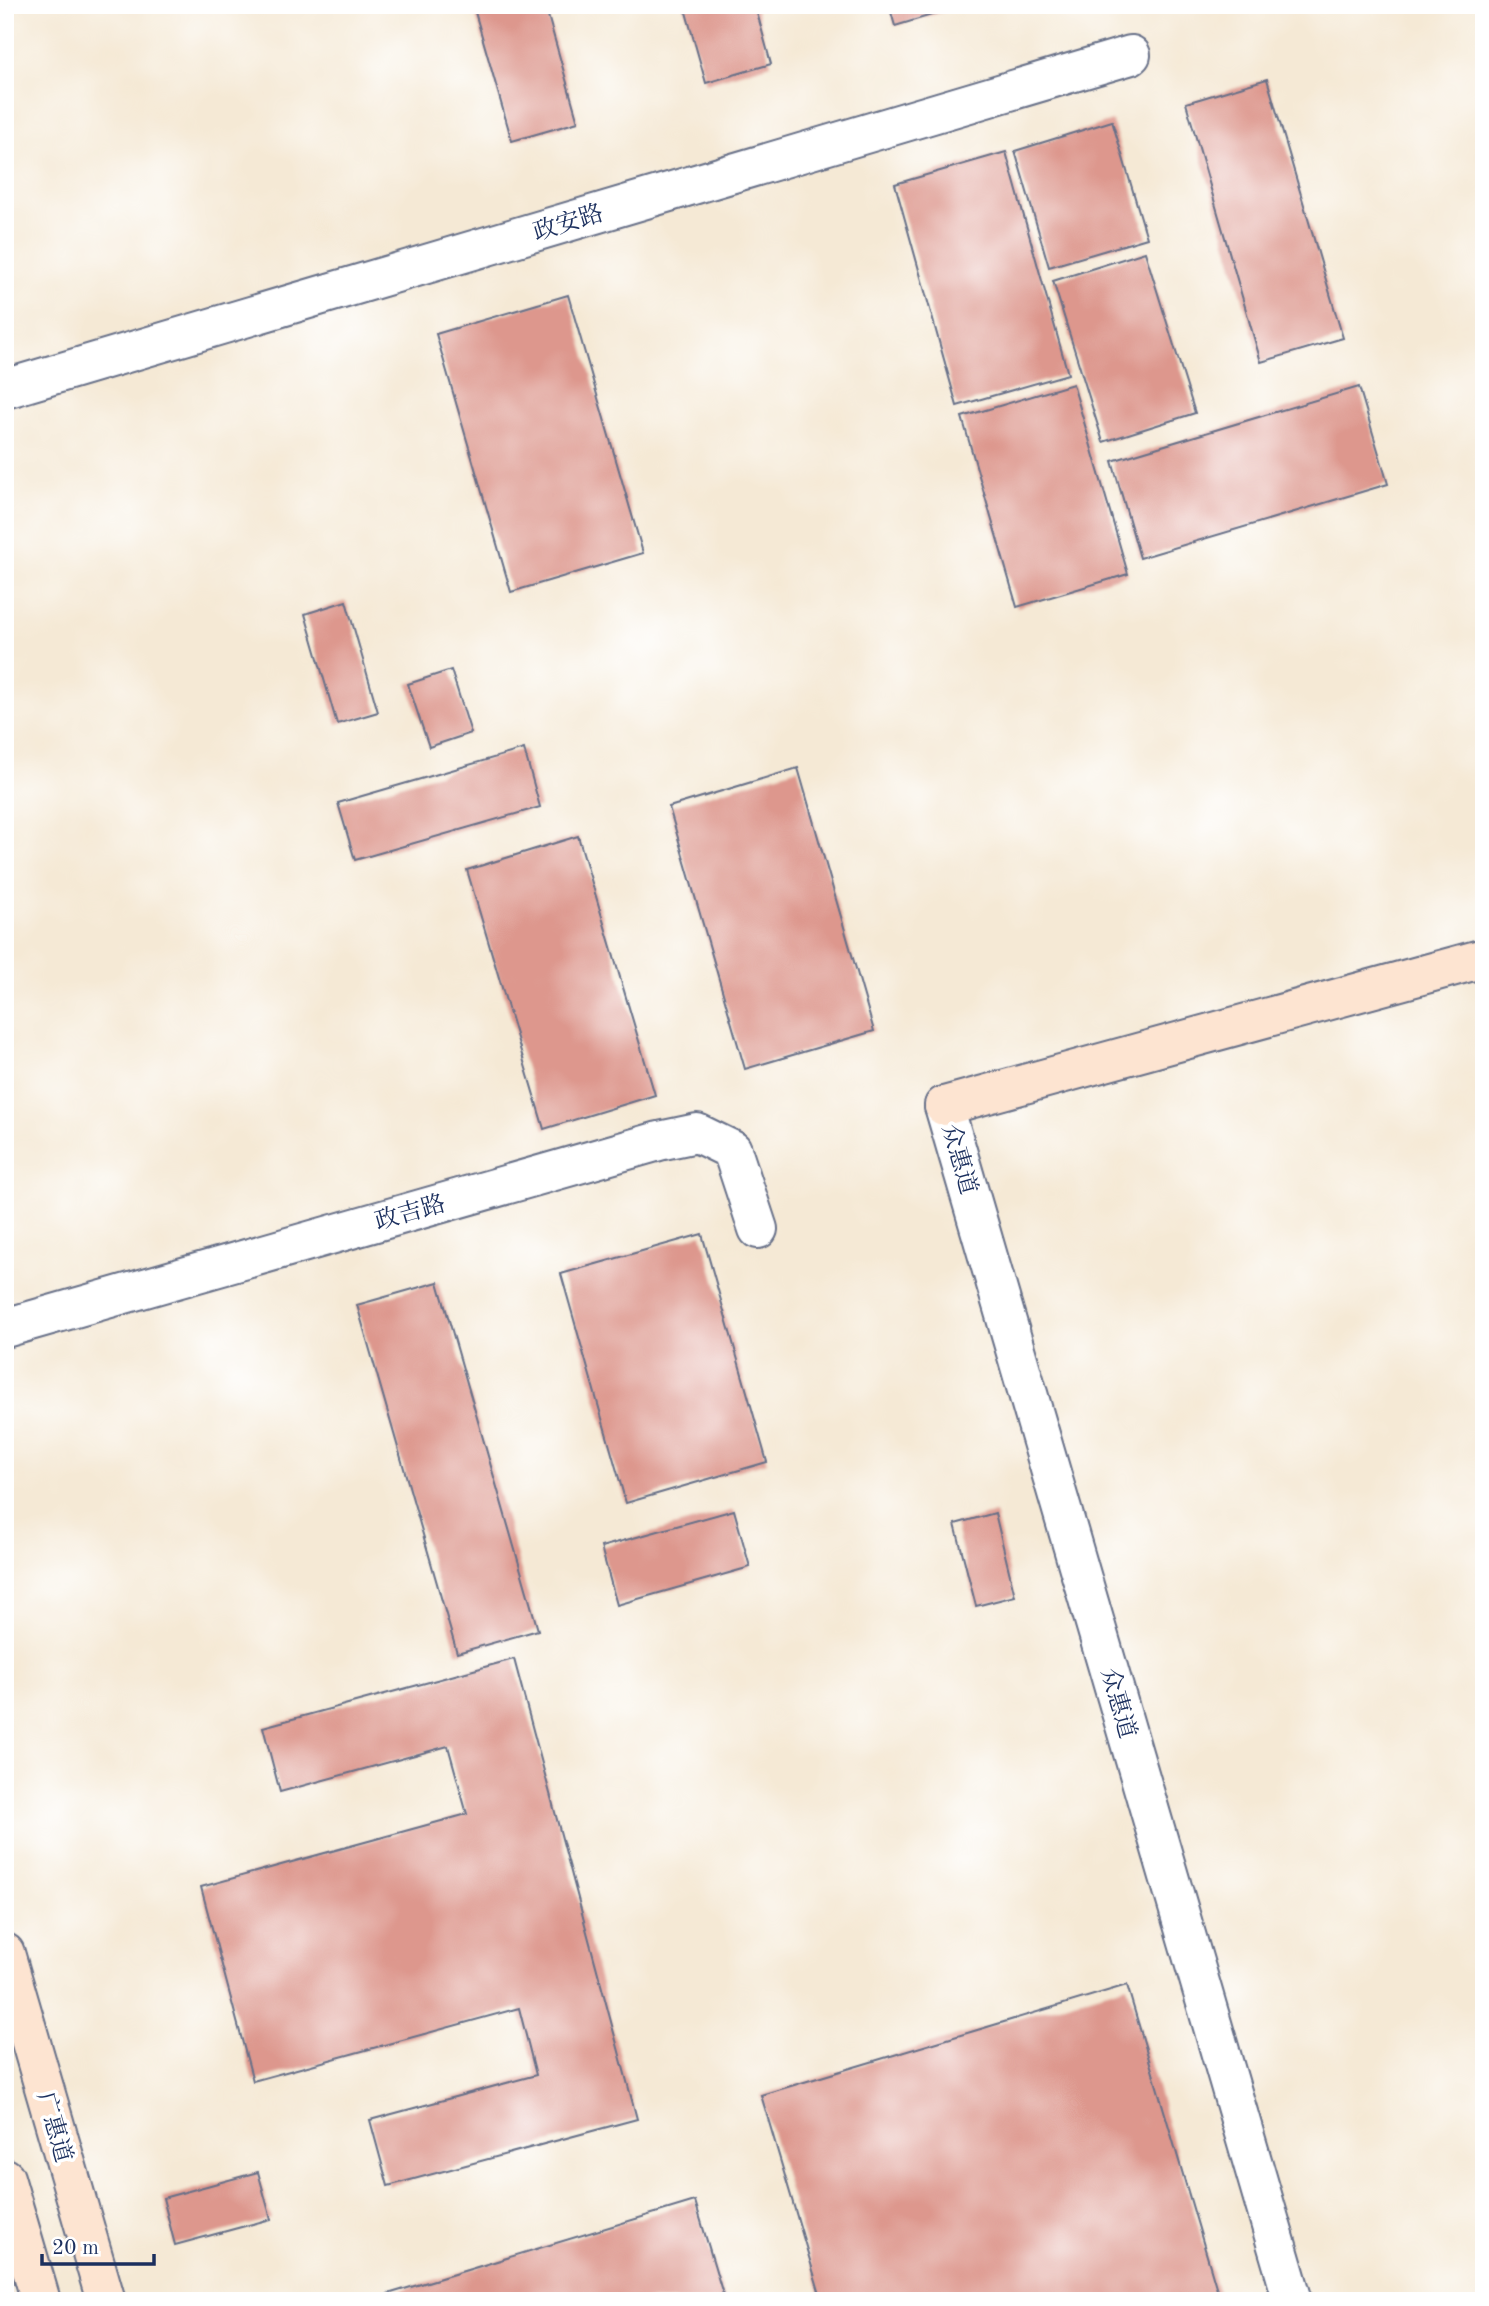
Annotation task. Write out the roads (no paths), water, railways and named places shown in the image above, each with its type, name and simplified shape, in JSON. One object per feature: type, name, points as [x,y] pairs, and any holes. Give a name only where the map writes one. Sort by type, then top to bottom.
[{"type":"street","name":"政安路","points":[[5,389],[1131,55]]},
{"type":"street","name":"众惠道","points":[[1293,2301],[944,1106],[1484,958]]},
{"type":"street","name":"政吉路","points":[[5,1328],[645,1145],[697,1133],[732,1150],[758,1229]]},
{"type":"street","name":"广惠道","points":[[5,1953],[106,2301]]},
{"type":"street","points":[[5,2178],[41,2301]]}]
